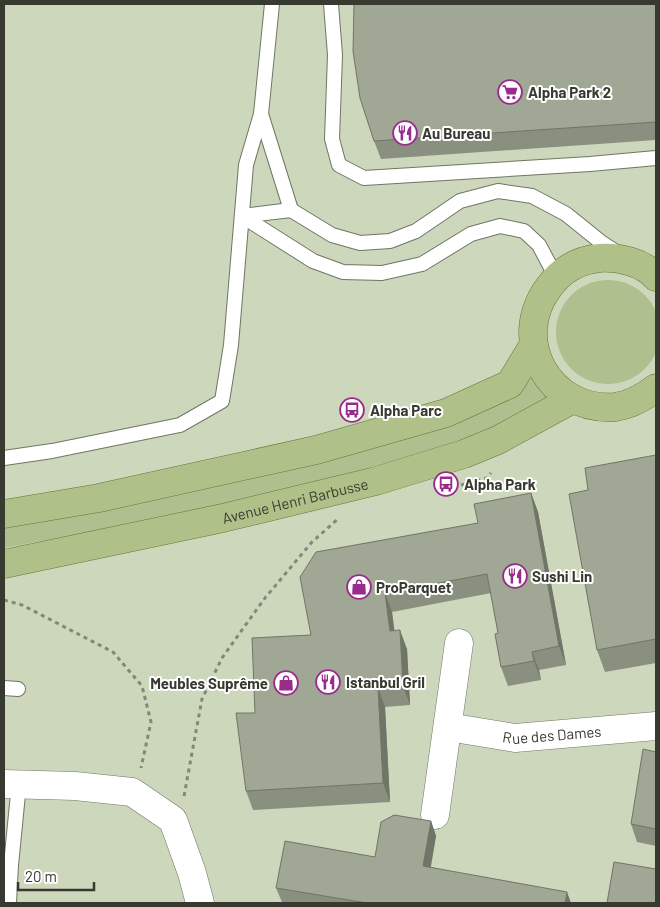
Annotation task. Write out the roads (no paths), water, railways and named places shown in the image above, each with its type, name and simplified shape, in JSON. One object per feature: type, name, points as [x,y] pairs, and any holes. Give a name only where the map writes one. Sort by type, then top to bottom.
[{"type":"main road","points":[[656,277],[631,261],[611,258],[591,259],[572,266],[556,277],[541,298],[533,321],[533,346],[541,368],[555,386],[574,399],[595,406],[616,407],[638,400],[656,388]]},
{"type":"main road","points":[[4,514],[99,498],[316,450],[446,414],[510,384],[533,346]]},
{"type":"main road","name":"Avenue Henri Barbusse","points":[[4,564],[224,518],[376,481],[464,454],[498,440],[574,399]]},
{"type":"street","points":[[436,815],[459,643]]},
{"type":"street","name":"Rue des Dames","points":[[448,727],[515,738],[656,726]]},
{"type":"street","points":[[12,784],[75,786],[132,792],[173,820],[192,873],[200,903]]},
{"type":"lane","points":[[4,458],[52,451],[180,425],[222,401],[230,345],[246,165],[260,114],[272,4]]},
{"type":"lane","points":[[331,4],[336,55],[332,138],[339,165],[364,178],[656,158]]},
{"type":"lane","points":[[260,114],[291,210]]},
{"type":"lane","points":[[242,216],[291,210],[332,235],[360,243],[390,241],[416,231],[460,201],[498,191],[532,196],[566,214],[602,243],[631,261]]},
{"type":"lane","points":[[242,216],[313,261],[343,272],[382,273],[422,264],[471,234],[500,226],[524,231],[539,245],[556,277]]},
{"type":"lane","points":[[9,903],[12,784]]},
{"type":"place","name":"Alpha Park 2","points":[[510,92]]},
{"type":"place","name":"Au Bureau","points":[[405,133]]},
{"type":"place","name":"Alpha Parc","points":[[352,410]]},
{"type":"place","name":"Alpha Park","points":[[446,484]]},
{"type":"place","name":"Sushi Lin","points":[[515,576]]},
{"type":"place","name":"ProParquet","points":[[359,587]]},
{"type":"place","name":"Istanbul Gril","points":[[328,682]]},
{"type":"place","name":"Meubles Suprême","points":[[286,683]]}]
